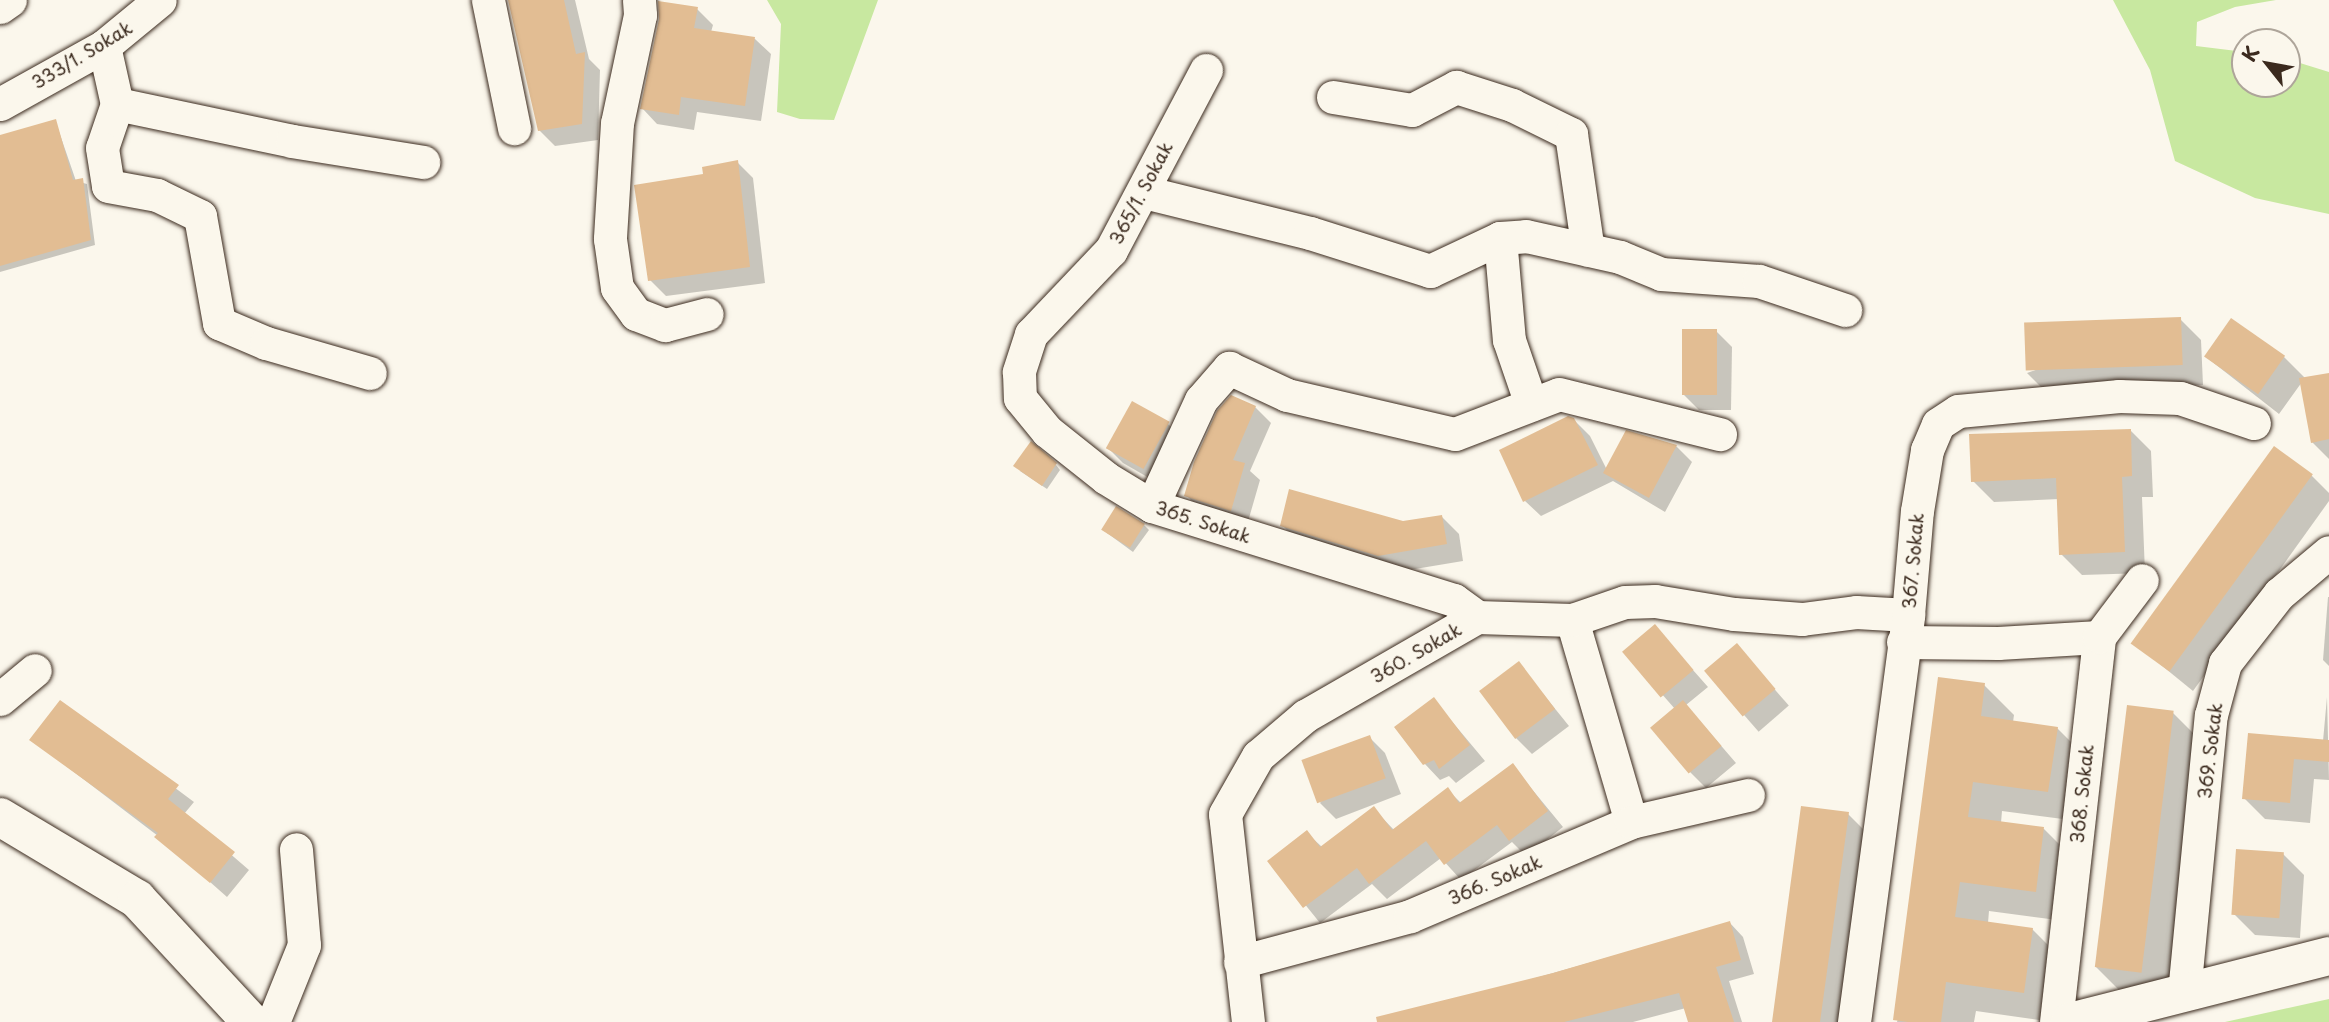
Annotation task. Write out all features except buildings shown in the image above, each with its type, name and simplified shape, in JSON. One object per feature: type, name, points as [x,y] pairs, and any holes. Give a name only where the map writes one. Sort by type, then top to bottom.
[{"type":"main road","points":[[0,822],[112,910],[161,954],[218,1022]]},
{"type":"main road","points":[[0,822],[136,899],[251,1022]]},
{"type":"main road","points":[[2173,1007],[2329,956]]},
{"type":"main road","points":[[2070,1022],[2329,979]]},
{"type":"street","points":[[0,7],[10,0]]},
{"type":"street","name":"333/1. Sokak","points":[[0,104],[104,46],[160,0]]},
{"type":"street","points":[[488,0],[514,128]]},
{"type":"street","points":[[639,0],[640,15],[617,123],[610,239],[617,288],[636,314],[666,325],[707,314]]},
{"type":"street","points":[[104,46],[117,104],[102,148],[107,187],[157,195],[200,216],[219,323],[266,342],[370,373]]},
{"type":"street","name":"365/1. Sokak","points":[[1031,334],[1111,250],[1144,192],[1206,70]]},
{"type":"street","points":[[1333,97],[1412,110],[1456,87],[1512,105],[1571,134],[1588,250]]},
{"type":"street","points":[[117,104],[292,141],[423,162]]},
{"type":"street","points":[[1144,192],[1310,233],[1430,271],[1500,238],[1526,236],[1588,250],[1661,274],[1759,281],[1845,310]]},
{"type":"street","points":[[1500,238],[1509,340],[1531,404]]},
{"type":"street","name":"365. Sokak","points":[[1031,334],[1019,372],[1020,398],[1046,431],[1106,478],[1152,506],[1454,600],[1477,617]]},
{"type":"street","points":[[1152,506],[1201,400],[1229,368],[1287,395],[1455,434],[1559,394],[1720,434]]},
{"type":"street","name":"367. Sokak","points":[[1854,1022],[1927,450],[1938,424],[1958,411],[2119,397],[2167,398],[2254,423]]},
{"type":"street","name":"369. Sokak","points":[[2173,1007],[2211,715],[2225,663],[2279,594],[2329,552]]},
{"type":"street","points":[[2099,638],[2142,580]]},
{"type":"street","name":"360. Sokak","points":[[1248,1022],[1225,814],[1258,756],[1306,716],[1477,617],[1572,620],[1625,602],[1655,601],[1734,614],[1802,619],[1856,612],[1906,629],[2099,638]]},
{"type":"street","points":[[1572,620],[1632,822]]},
{"type":"street","name":"368. Sokak","points":[[2056,1022],[2099,638]]},
{"type":"street","points":[[0,699],[35,670]]},
{"type":"street","name":"366. Sokak","points":[[1240,962],[1410,916],[1632,822],[1748,795]]},
{"type":"street","points":[[273,1022],[304,946],[296,849]]},
{"type":"green space","points":[[767,0],[878,0],[834,120],[800,119],[777,112],[781,24]]},
{"type":"green space","points":[[2113,0],[2276,0],[2235,7],[2197,22],[2196,46],[2231,50],[2231,98],[2301,98],[2301,63],[2329,72],[2329,214],[2255,198],[2175,161],[2150,70]]},
{"type":"green space","points":[[2329,999],[2329,1022],[2225,1022]]}]
